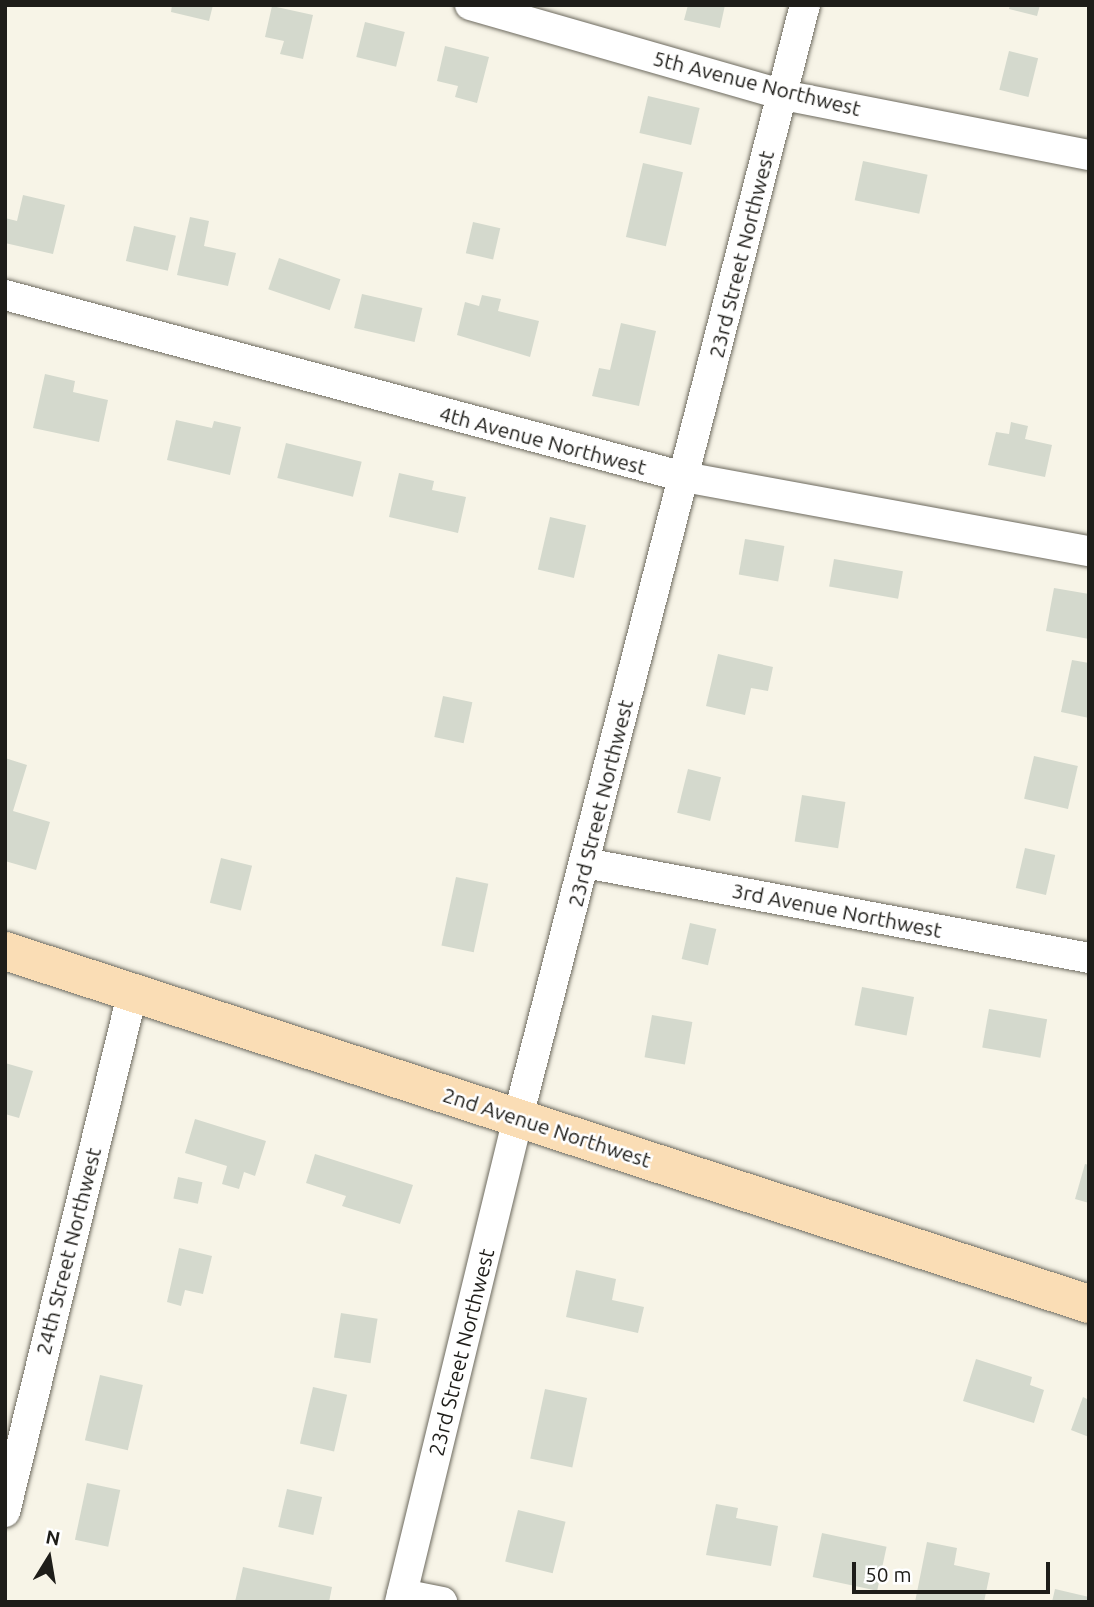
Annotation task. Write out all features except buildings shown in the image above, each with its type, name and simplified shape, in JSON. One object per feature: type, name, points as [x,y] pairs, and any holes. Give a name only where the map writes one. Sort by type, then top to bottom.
[{"type":"main road","name":"2nd Avenue Northwest","points":[[5,951],[1089,1304]]},
{"type":"street","name":"5th Avenue Northwest","points":[[470,5],[783,95],[1089,155]]},
{"type":"street","name":"23rd Street Northwest","points":[[401,1598],[518,1117],[805,5]]},
{"type":"street","name":"4th Avenue Northwest","points":[[5,295],[684,477],[1089,551]]},
{"type":"street","name":"3rd Avenue Northwest","points":[[585,863],[1089,958]]},
{"type":"street","name":"24th Street Northwest","points":[[5,1511],[133,991]]},
{"type":"street","points":[[401,1598],[442,1602]]}]
